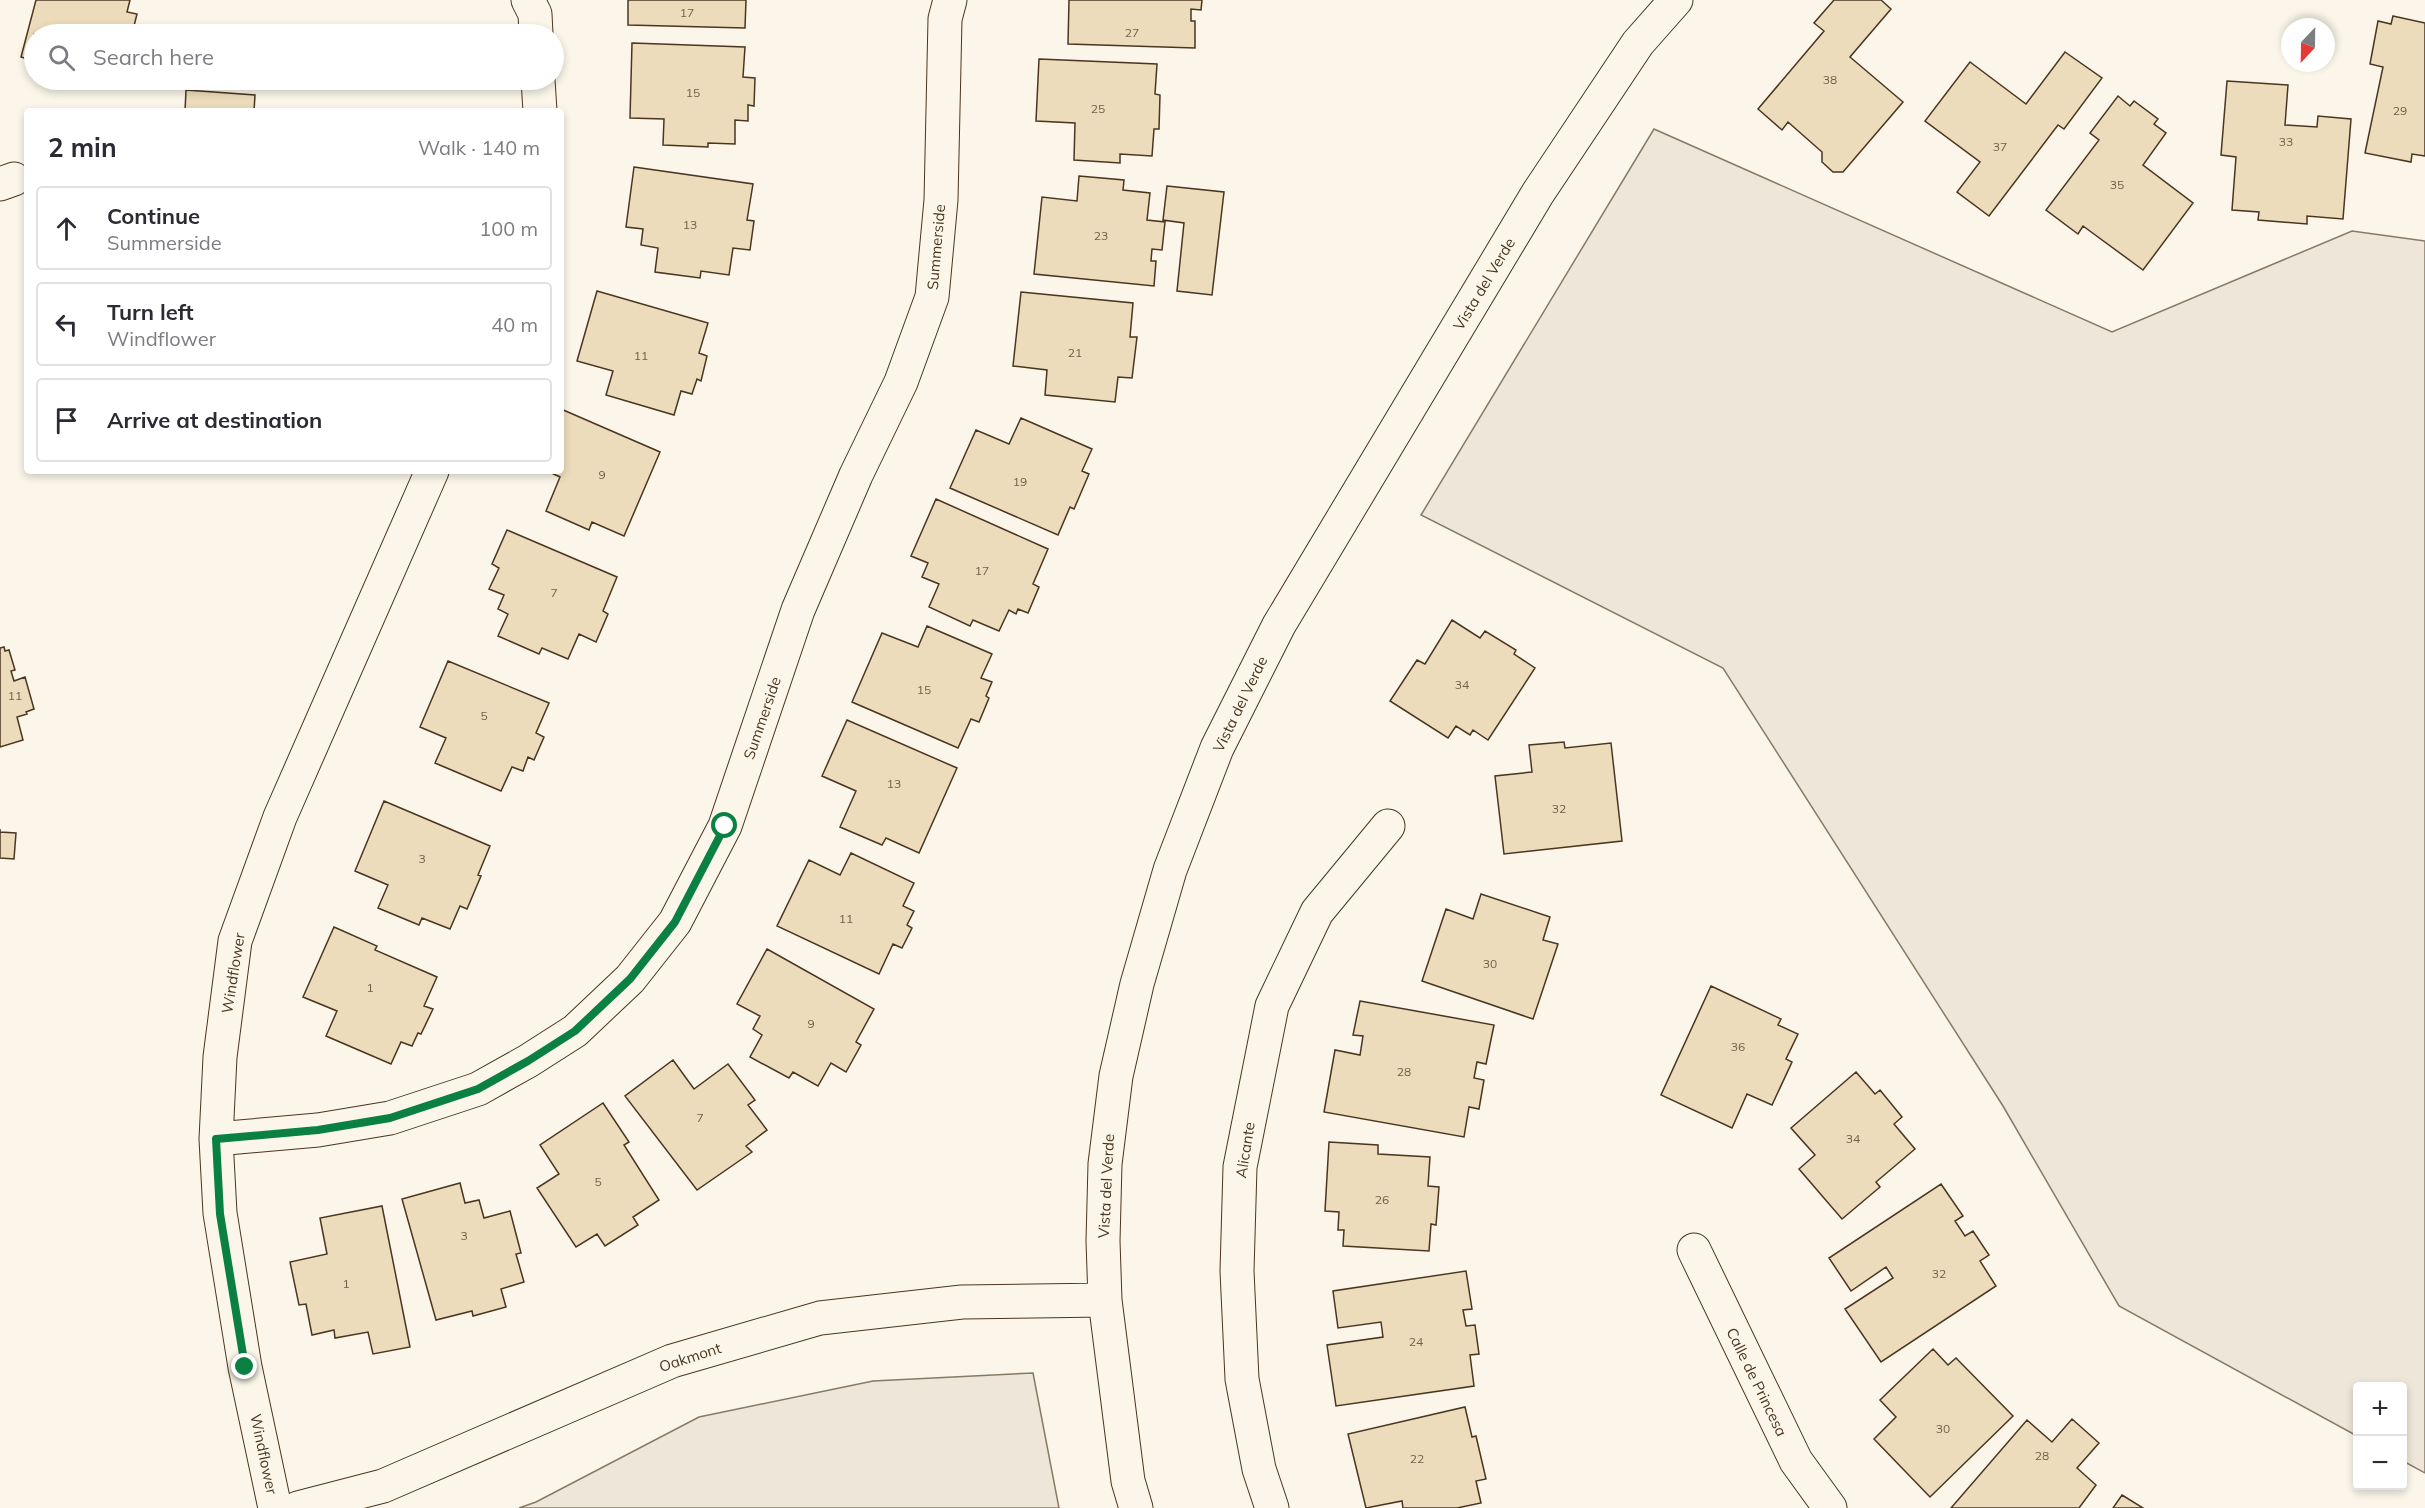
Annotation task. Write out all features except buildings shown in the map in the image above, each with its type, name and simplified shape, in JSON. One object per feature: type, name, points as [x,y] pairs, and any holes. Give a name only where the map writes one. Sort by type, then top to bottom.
[{"type":"street","points":[[528,0],[535,14],[536,24]]},
{"type":"street","name":"Summerside","points":[[216,1139],[318,1130],[390,1118],[478,1089],[575,1031],[630,979],[675,922],[725,826],[798,610],[856,475],[902,382],[932,297],[941,200],[945,19],[950,0]]},
{"type":"street","name":"Vista del Verde","points":[[1136,1508],[1126,1469],[1105,1300],[1104,1164],[1116,1076],[1137,984],[1170,870],[1217,748],[1279,625],[1538,193],[1638,43],[1676,0]]},
{"type":"street","points":[[539,90],[540,108]]},
{"type":"street","name":"Windflower","points":[[275,1508],[239,1332],[220,1214],[216,1139],[220,1057],[235,941],[280,817],[431,474]]},
{"type":"street","name":"Alicante","points":[[1272,1508],[1259,1469],[1242,1379],[1237,1271],[1240,1167],[1272,1006],[1317,912],[1388,826]]},
{"type":"street","name":"Calle de Princesa","points":[[1694,1250],[1796,1461],[1830,1508]]},
{"type":"street","name":"Oakmont","points":[[298,1508],[383,1486],[672,1361],[820,1318],[962,1302],[1105,1300]]},
{"type":"shaded area","points":[[1654,129],[2112,332],[2352,231],[2425,241],[2425,1473],[2407,1463],[2407,1382],[2353,1382],[2353,1434],[2119,1306],[2003,1106],[1723,668],[1421,515]]},
{"type":"shaded area","points":[[1033,1373],[1059,1508],[519,1508],[536,1502],[699,1417],[873,1381]]},
{"type":"route","points":[[245,1367],[220,1214],[216,1139],[318,1130],[390,1118],[478,1089],[528,1061],[575,1031],[630,979],[675,922],[725,826]]}]
